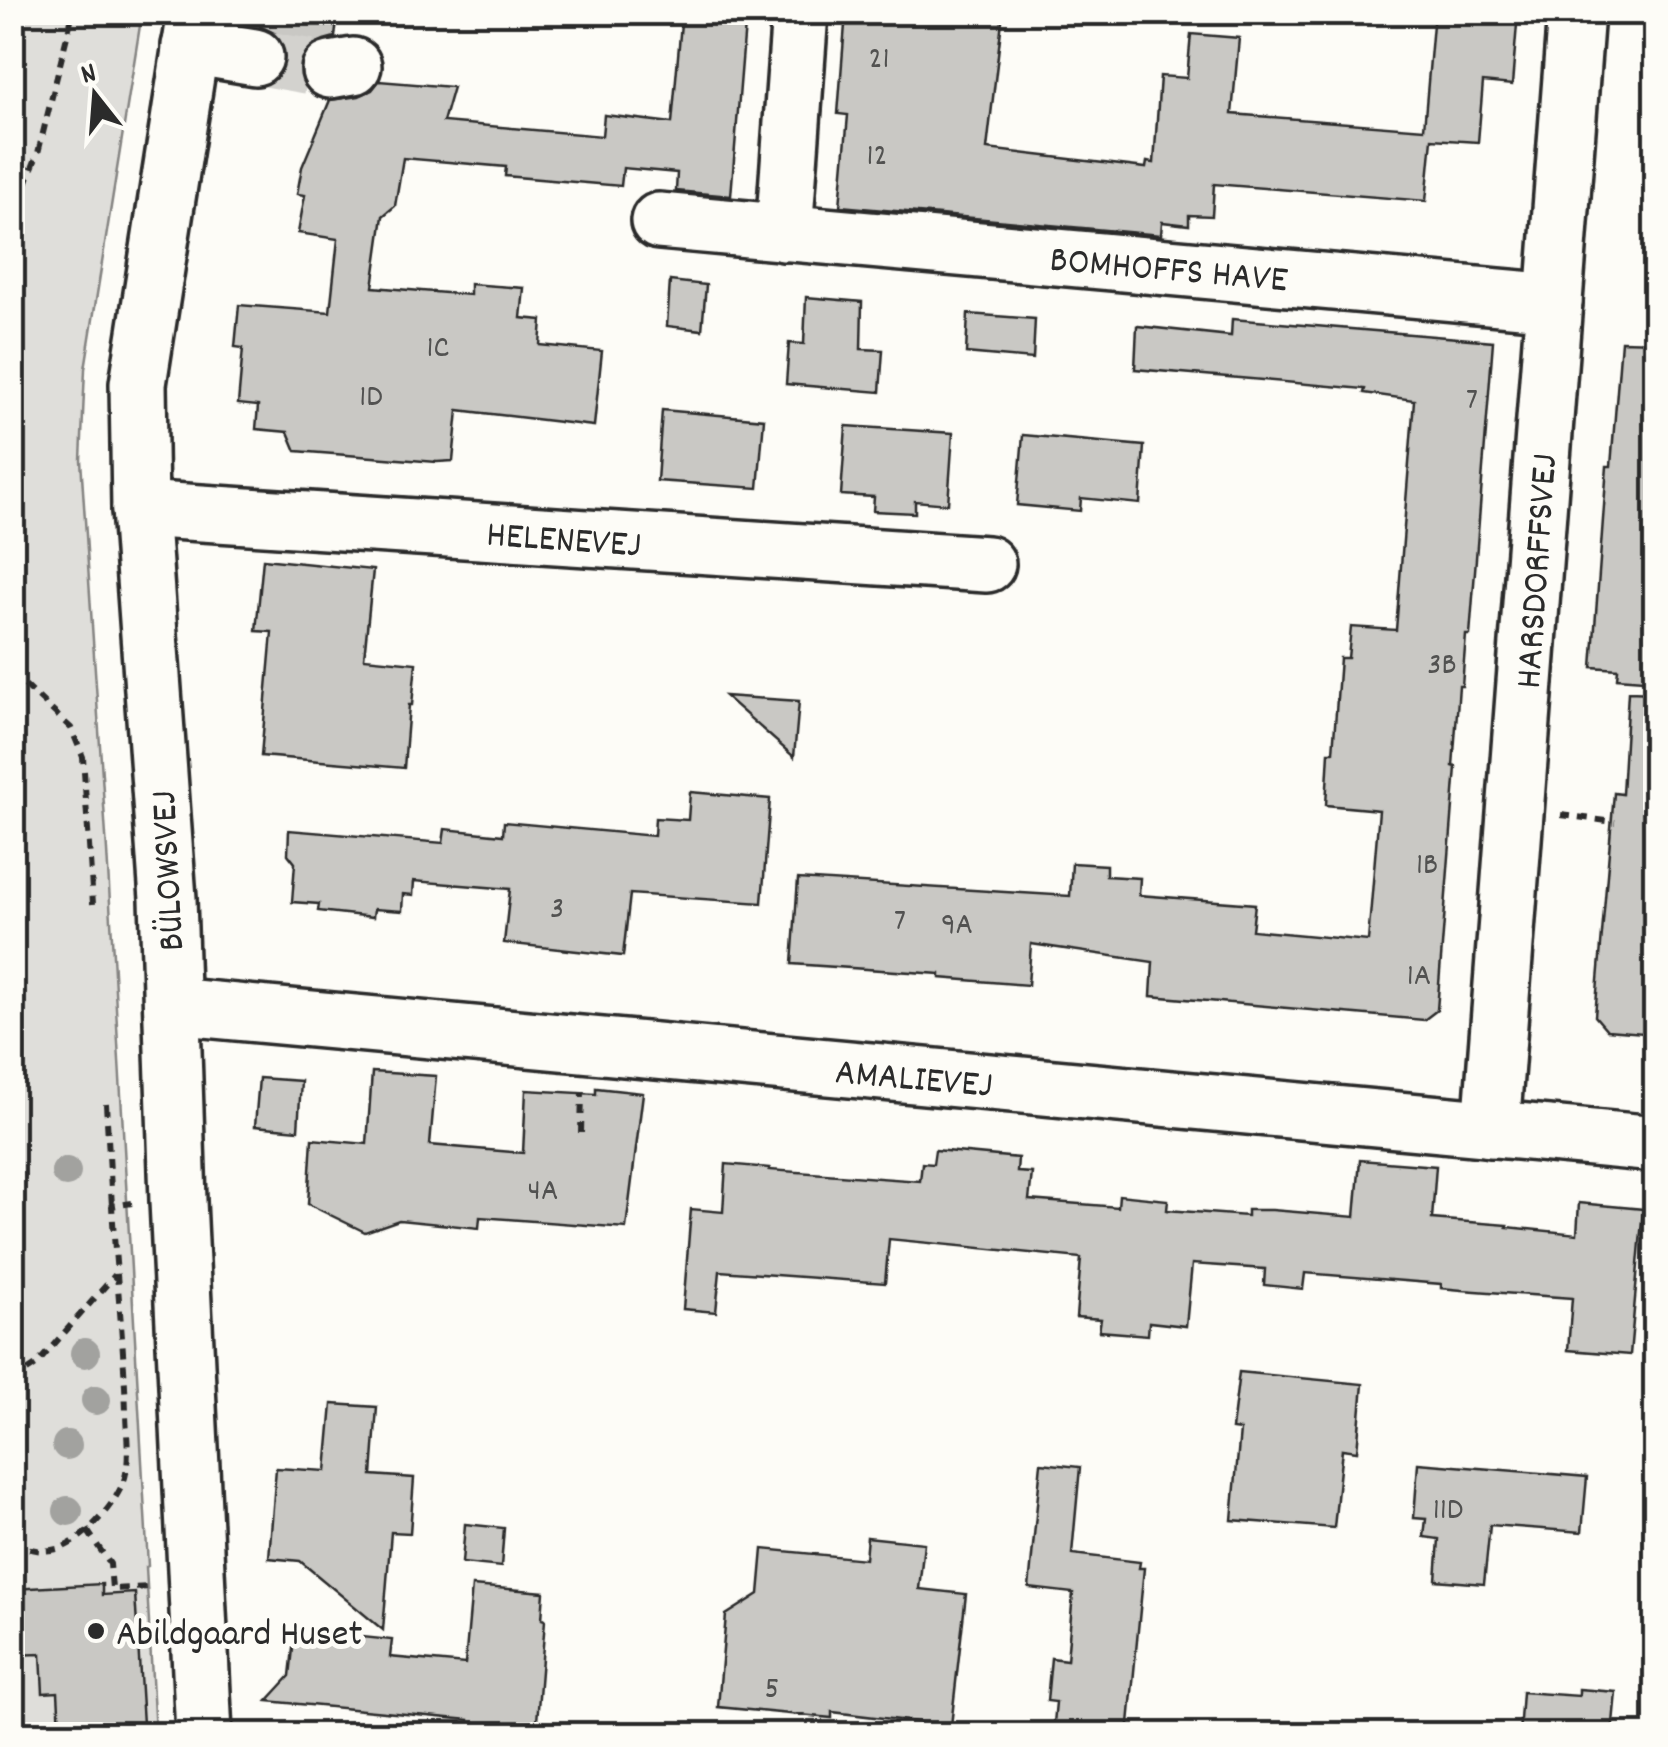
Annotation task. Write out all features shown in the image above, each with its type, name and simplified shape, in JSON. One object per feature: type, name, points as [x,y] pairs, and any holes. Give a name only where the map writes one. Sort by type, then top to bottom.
[{"type":"street","points":[[784,232],[800,12]]},
{"type":"street","name":"HARSDORFFSVEJ","points":[[1491,1129],[1576,12]]},
{"type":"street","points":[[193,29],[254,57]]},
{"type":"street","name":"BÜLOWSVEJ","points":[[193,29],[138,384],[140,509],[166,879],[204,1734]]},
{"type":"street","name":"BOMHOFFS HAVE","points":[[659,221],[1554,302]]},
{"type":"street","name":"HELENEVEJ","points":[[140,509],[987,564]]},
{"type":"street","name":"AMALIEVEJ","points":[[172,1006],[1656,1144]]},
{"type":"path","points":[[12,218],[38,153],[73,12]]},
{"type":"path","points":[[12,673],[71,728],[83,757],[94,904]]},
{"type":"path","points":[[106,1104],[112,1206]]},
{"type":"path","points":[[12,1381],[36,1365],[116,1274],[125,1394],[127,1471],[122,1487],[108,1508],[73,1542],[60,1549],[32,1551],[12,1543]]},
{"type":"path","points":[[86,1530],[110,1564],[112,1589],[197,1584]]},
{"type":"shaded area","points":[[12,13],[142,13],[85,369],[81,460],[107,851],[155,1734],[13,1734]]},
{"type":"building","points":[[262,12],[338,12],[335,37],[309,47],[300,60],[299,76],[281,73],[286,61],[284,47],[276,34],[260,26]]},
{"type":"building","points":[[682,12],[746,12],[731,196],[676,191],[677,173],[623,168],[621,186],[505,176],[506,167],[403,158],[395,206],[383,216],[373,287],[470,295],[470,284],[524,288],[521,318],[542,320],[540,345],[602,351],[594,426],[458,410],[453,461],[437,462],[296,451],[288,432],[256,429],[258,406],[238,404],[243,348],[235,347],[239,305],[330,312],[338,239],[298,233],[305,195],[297,194],[302,167],[330,100],[359,96],[379,81],[453,87],[443,122],[602,136],[604,115],[672,123]]},
{"type":"building","points":[[846,12],[1003,12],[987,149],[1146,168],[1147,162],[1154,163],[1160,76],[1187,78],[1191,34],[1239,38],[1232,114],[1424,129],[1434,12],[1518,12],[1512,85],[1483,82],[1478,142],[1432,139],[1426,201],[1214,184],[1212,216],[1189,215],[1189,225],[1162,222],[1161,235],[840,206],[848,115],[838,114]]},
{"type":"building","points":[[670,281],[706,285],[702,330],[667,326]]},
{"type":"building","points":[[806,297],[862,302],[861,349],[883,350],[880,392],[786,384],[789,343],[804,344]]},
{"type":"building","points":[[968,314],[1035,319],[1033,359],[966,353]]},
{"type":"building","points":[[1232,319],[1493,341],[1470,635],[1466,635],[1459,686],[1437,1010],[1424,1020],[1151,996],[1153,962],[1031,944],[1028,985],[940,978],[940,974],[792,964],[798,879],[1070,896],[1072,863],[1106,865],[1106,876],[1140,878],[1139,895],[1255,904],[1252,930],[1368,941],[1379,810],[1326,805],[1329,752],[1333,752],[1340,658],[1348,658],[1351,627],[1396,630],[1414,400],[1364,393],[1365,389],[1135,369],[1137,326],[1231,336]]},
{"type":"building","points":[[1621,341],[1656,342],[1656,681],[1617,678],[1618,669],[1592,667]]},
{"type":"building","points":[[662,410],[764,419],[758,488],[657,481]]},
{"type":"building","points":[[846,426],[953,433],[948,504],[915,501],[915,513],[873,511],[874,497],[841,495]]},
{"type":"building","points":[[1023,435],[1144,446],[1140,504],[1081,498],[1080,511],[1017,505]]},
{"type":"building","points":[[263,559],[373,570],[364,658],[416,663],[404,768],[261,756],[272,632],[256,631]]},
{"type":"building","points":[[1628,692],[1656,693],[1656,1034],[1607,1030],[1595,1016],[1614,793],[1622,794]]},
{"type":"building","points":[[725,696],[799,701],[794,757]]},
{"type":"building","points":[[690,792],[770,799],[762,903],[630,894],[623,956],[504,943],[510,889],[414,881],[413,895],[403,894],[402,911],[374,909],[373,917],[318,911],[319,904],[292,902],[295,863],[288,854],[289,830],[443,843],[445,829],[503,835],[504,822],[654,836],[655,818],[688,820]]},
{"type":"building","points":[[372,1072],[436,1076],[430,1145],[523,1153],[526,1090],[596,1094],[596,1088],[643,1093],[626,1228],[480,1217],[479,1228],[399,1220],[365,1232],[308,1204],[312,1139],[367,1144]]},
{"type":"building","points":[[259,1078],[301,1081],[298,1130],[255,1126]]},
{"type":"building","points":[[935,1150],[1018,1158],[1017,1172],[1032,1173],[1029,1200],[1118,1207],[1119,1195],[1168,1200],[1167,1210],[1247,1216],[1247,1210],[1272,1210],[1355,1217],[1360,1160],[1436,1166],[1432,1219],[1577,1234],[1579,1203],[1643,1209],[1630,1355],[1568,1350],[1572,1298],[1305,1273],[1303,1289],[1264,1285],[1265,1269],[1192,1264],[1186,1326],[1149,1322],[1148,1335],[1099,1331],[1101,1319],[1076,1317],[1081,1258],[889,1239],[885,1283],[720,1271],[716,1312],[683,1309],[691,1209],[723,1212],[726,1164],[920,1181],[922,1163],[933,1164]]},
{"type":"building","points":[[1239,1372],[1363,1384],[1357,1451],[1342,1449],[1334,1528],[1232,1520],[1240,1430],[1232,1429]]},
{"type":"building","points":[[332,1404],[377,1407],[372,1475],[414,1478],[410,1533],[391,1532],[383,1630],[300,1561],[269,1558],[276,1468],[326,1471]]},
{"type":"building","points":[[1041,1463],[1080,1467],[1072,1554],[1140,1562],[1139,1568],[1144,1568],[1128,1734],[1053,1734],[1056,1702],[1047,1701],[1051,1658],[1067,1660],[1073,1593],[1029,1588]]},
{"type":"building","points":[[1418,1463],[1587,1477],[1582,1532],[1490,1525],[1484,1584],[1436,1580],[1439,1539],[1424,1537],[1426,1519],[1414,1518]]},
{"type":"building","points":[[465,1524],[504,1528],[501,1567],[462,1563]]},
{"type":"building","points":[[867,1537],[924,1543],[919,1589],[966,1594],[951,1726],[832,1712],[832,1718],[718,1707],[726,1615],[759,1594],[763,1549],[865,1559]]},
{"type":"building","name":"Abildgaard Huset","points":[[102,1584],[102,1595],[135,1593],[143,1724],[60,1729],[58,1692],[43,1693],[41,1654],[12,1655],[12,1589]]},
{"type":"building","points":[[472,1586],[544,1592],[536,1734],[469,1729],[469,1720],[267,1701],[290,1676],[295,1630],[392,1640],[390,1657],[465,1664]]},
{"type":"building","points":[[1579,1689],[1616,1692],[1612,1734],[1519,1734],[1522,1692],[1579,1696]]},
{"type":"tunnel","points":[[255,57],[330,70]]},
{"type":"place","name":"Abildgaard Huset","points":[[96,1631]]}]
